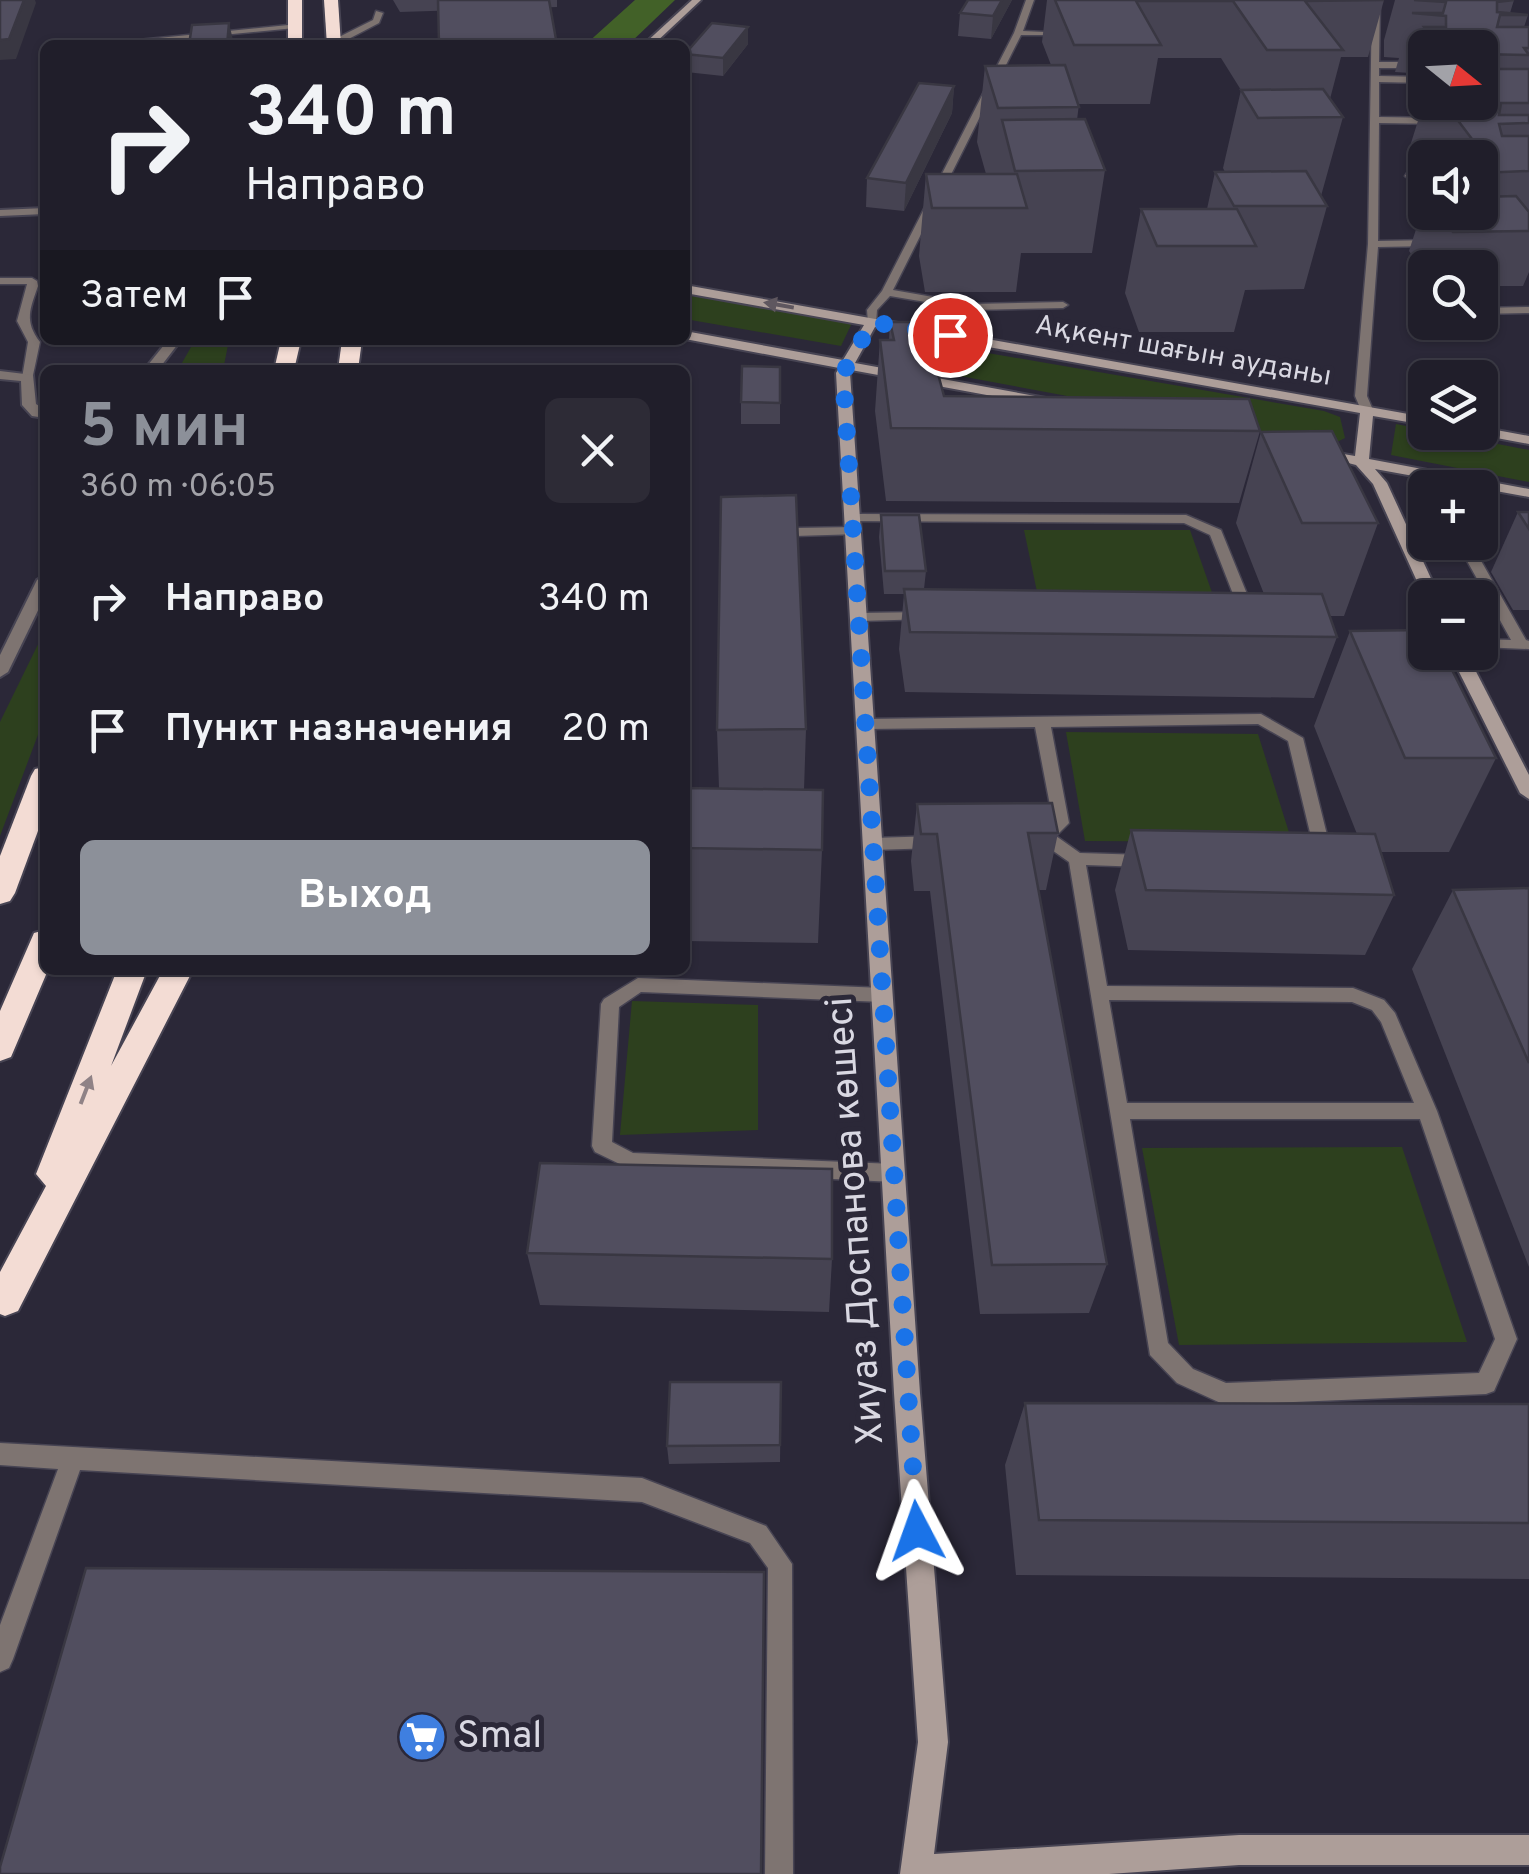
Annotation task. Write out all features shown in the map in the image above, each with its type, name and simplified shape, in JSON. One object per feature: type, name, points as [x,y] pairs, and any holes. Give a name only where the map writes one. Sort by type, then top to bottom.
[{"type":"highway","points":[[295,0],[295,40]]},
{"type":"highway","points":[[332,0],[334,40]]},
{"type":"highway","points":[[0,892],[40,789]]},
{"type":"highway","points":[[0,1048],[40,952]]},
{"type":"highway","points":[[2,1306],[130,975]]},
{"type":"highway","points":[[2,1306],[175,977]]},
{"type":"street","points":[[653,40],[697,0]]},
{"type":"street","points":[[0,213],[40,211]]},
{"type":"street","name":"Ақкент шағын ауданы","points":[[690,290],[1408,418]]},
{"type":"street","points":[[844,366],[872,322]]},
{"type":"street","points":[[690,336],[1062,405]]},
{"type":"street","points":[[155,365],[171,345]]},
{"type":"street","name":"Хиуаз Доспанова көшесі","points":[[844,366],[933,1742],[917,1872],[1049,1860],[1240,1850],[1529,1850]]},
{"type":"street","points":[[0,376],[28,378],[29,405],[40,413]]},
{"type":"street","points":[[1360,462],[1367,410]]},
{"type":"street","points":[[1498,434],[1529,440]]},
{"type":"street","points":[[1304,451],[1529,493]]},
{"type":"street","points":[[1360,462],[1380,483],[1424,580]]},
{"type":"street","points":[[0,672],[40,590]]},
{"type":"street","points":[[1467,670],[1529,793]]},
{"type":"lane","points":[[872,322],[872,310],[887,292],[1018,33],[1030,0]]},
{"type":"lane","points":[[341,40],[376,21],[378,6]]},
{"type":"lane","points":[[1364,18],[1393,15]]},
{"type":"lane","points":[[1376,16],[1395,31]]},
{"type":"lane","points":[[1367,410],[1361,396],[1373,244],[1376,16]]},
{"type":"lane","points":[[145,40],[295,26]]},
{"type":"lane","points":[[1018,33],[1081,32]]},
{"type":"lane","points":[[1374,65],[1408,65]]},
{"type":"lane","points":[[1377,80],[1408,80]]},
{"type":"lane","points":[[1376,120],[1452,121]]},
{"type":"lane","points":[[936,194],[955,193]]},
{"type":"lane","points":[[1373,244],[1451,244]]},
{"type":"lane","points":[[0,282],[32,282],[34,286],[21,319],[21,327],[34,342],[28,378]]},
{"type":"lane","points":[[887,292],[973,307],[1063,305]]},
{"type":"lane","points":[[1498,311],[1529,310]]},
{"type":"lane","points":[[795,532],[854,524],[1186,519],[1216,533],[1240,594],[1232,611],[1223,614]]},
{"type":"lane","points":[[1474,560],[1525,645]]},
{"type":"lane","points":[[860,617],[936,616]]},
{"type":"lane","points":[[1498,644],[1525,645]]},
{"type":"lane","points":[[866,724],[1261,720],[1295,738],[1321,843],[1298,864]]},
{"type":"lane","points":[[1042,722],[1061,823],[1045,837]]},
{"type":"lane","points":[[1026,838],[1045,837],[1078,859],[1170,861]]},
{"type":"lane","points":[[874,844],[950,841]]},
{"type":"lane","points":[[1078,859],[1158,1348],[1184,1376],[1225,1394],[1486,1383],[1506,1339],[1427,1111],[1389,1018],[1378,1004],[1353,995],[1100,993]]},
{"type":"lane","points":[[883,995],[638,985],[610,1004],[602,1146],[630,1161],[894,1173]]},
{"type":"lane","points":[[1119,1111],[1427,1111]]},
{"type":"lane","points":[[0,1454],[642,1490],[758,1534],[780,1564],[779,1874]]},
{"type":"lane","points":[[0,1659],[74,1456]]},
{"type":"green space","points":[[635,0],[675,0],[633,40],[591,40]]},
{"type":"green space","points":[[690,296],[852,323],[841,346],[690,320]]},
{"type":"green space","points":[[895,337],[1324,411],[1340,417],[1345,438],[1331,445],[895,364],[886,342]]},
{"type":"green space","points":[[228,345],[224,365],[181,365],[191,347]]},
{"type":"green space","points":[[1396,424],[1408,426],[1408,450],[1498,450],[1498,444],[1529,450],[1529,482],[1498,476],[1498,470],[1468,470],[1391,455]]},
{"type":"green space","points":[[1024,530],[1190,530],[1216,604],[1040,606]]},
{"type":"green space","points":[[40,640],[40,729],[0,836],[0,722]]},
{"type":"green space","points":[[1066,732],[1258,734],[1292,842],[1085,841]]},
{"type":"green space","points":[[632,1001],[758,1005],[758,1130],[620,1135]]},
{"type":"green space","points":[[1402,1147],[1467,1342],[1179,1345],[1142,1148]]},
{"type":"building","points":[[0,0],[24,0],[9,39],[0,40]]},
{"type":"building","points":[[438,0],[549,0],[556,40],[439,40]]},
{"type":"building","points":[[968,0],[1002,0],[993,16],[960,13]]},
{"type":"building","points":[[1055,0],[1384,0],[1305,1],[1343,50],[1267,50],[1233,1],[1136,1],[1161,45],[1074,45]]},
{"type":"building","points":[[1414,0],[1514,0],[1497,2],[1497,12],[1528,15],[1500,15],[1497,27],[1529,27],[1529,48],[1524,48],[1529,55],[1498,54],[1498,30],[1426,30],[1424,27],[1446,27],[1446,16],[1412,13],[1443,13],[1446,2]]},
{"type":"building","points":[[229,23],[227,40],[190,40],[192,25]]},
{"type":"building","points":[[712,23],[748,27],[723,58],[690,55],[690,48]]},
{"type":"building","points":[[1065,65],[1079,107],[998,108],[985,66]]},
{"type":"building","points":[[1498,69],[1529,69],[1529,103],[1501,103],[1499,115],[1529,115],[1529,123],[1499,124],[1502,136],[1529,136],[1529,171],[1498,172],[1498,140],[1473,140],[1458,120],[1498,120]]},
{"type":"building","points":[[919,83],[954,86],[906,183],[867,178]]},
{"type":"building","points":[[1323,89],[1343,117],[1258,118],[1241,90]]},
{"type":"building","points":[[1085,119],[1105,170],[1015,171],[1002,120]]},
{"type":"building","points":[[1306,171],[1327,206],[1234,206],[1215,172]]},
{"type":"building","points":[[926,174],[1017,174],[1027,208],[932,208]]},
{"type":"building","points":[[1498,196],[1516,196],[1529,212],[1529,231],[1453,232],[1498,230]]},
{"type":"building","points":[[1141,209],[1237,209],[1256,246],[1157,246]]},
{"type":"building","points":[[890,322],[924,322],[944,396],[1249,399],[1260,431],[891,428],[880,340],[894,340]]},
{"type":"building","points":[[742,366],[780,367],[780,403],[741,402]]},
{"type":"building","points":[[1332,431],[1378,523],[1302,523],[1261,432]]},
{"type":"building","points":[[796,495],[806,729],[717,730],[721,497]]},
{"type":"building","points":[[1518,512],[1529,512],[1529,529]]},
{"type":"building","points":[[881,515],[919,515],[926,571],[885,571]]},
{"type":"building","points":[[904,589],[1322,594],[1337,637],[910,632]]},
{"type":"building","points":[[1408,630],[1408,670],[1452,670],[1496,758],[1405,758],[1350,631]]},
{"type":"building","points":[[690,788],[823,790],[822,850],[690,848]]},
{"type":"building","points":[[1052,803],[1058,833],[1028,833],[1107,1264],[992,1265],[937,834],[921,834],[917,804]]},
{"type":"building","points":[[1131,830],[1375,834],[1394,895],[1146,890]]},
{"type":"building","points":[[1529,888],[1529,1063],[1453,890]]},
{"type":"building","points":[[540,1163],[832,1169],[832,1259],[527,1253]]},
{"type":"building","points":[[670,1382],[781,1382],[780,1445],[667,1446]]},
{"type":"building","points":[[1025,1403],[1529,1404],[1529,1523],[1039,1520]]},
{"type":"building","name":"Smal","points":[[86,1568],[764,1572],[761,1874],[0,1874]]},
{"type":"place","name":"Smal","points":[[422,1737]]},
{"type":"route","points":[[917,1531],[843,373],[872,322],[950,335]]}]
